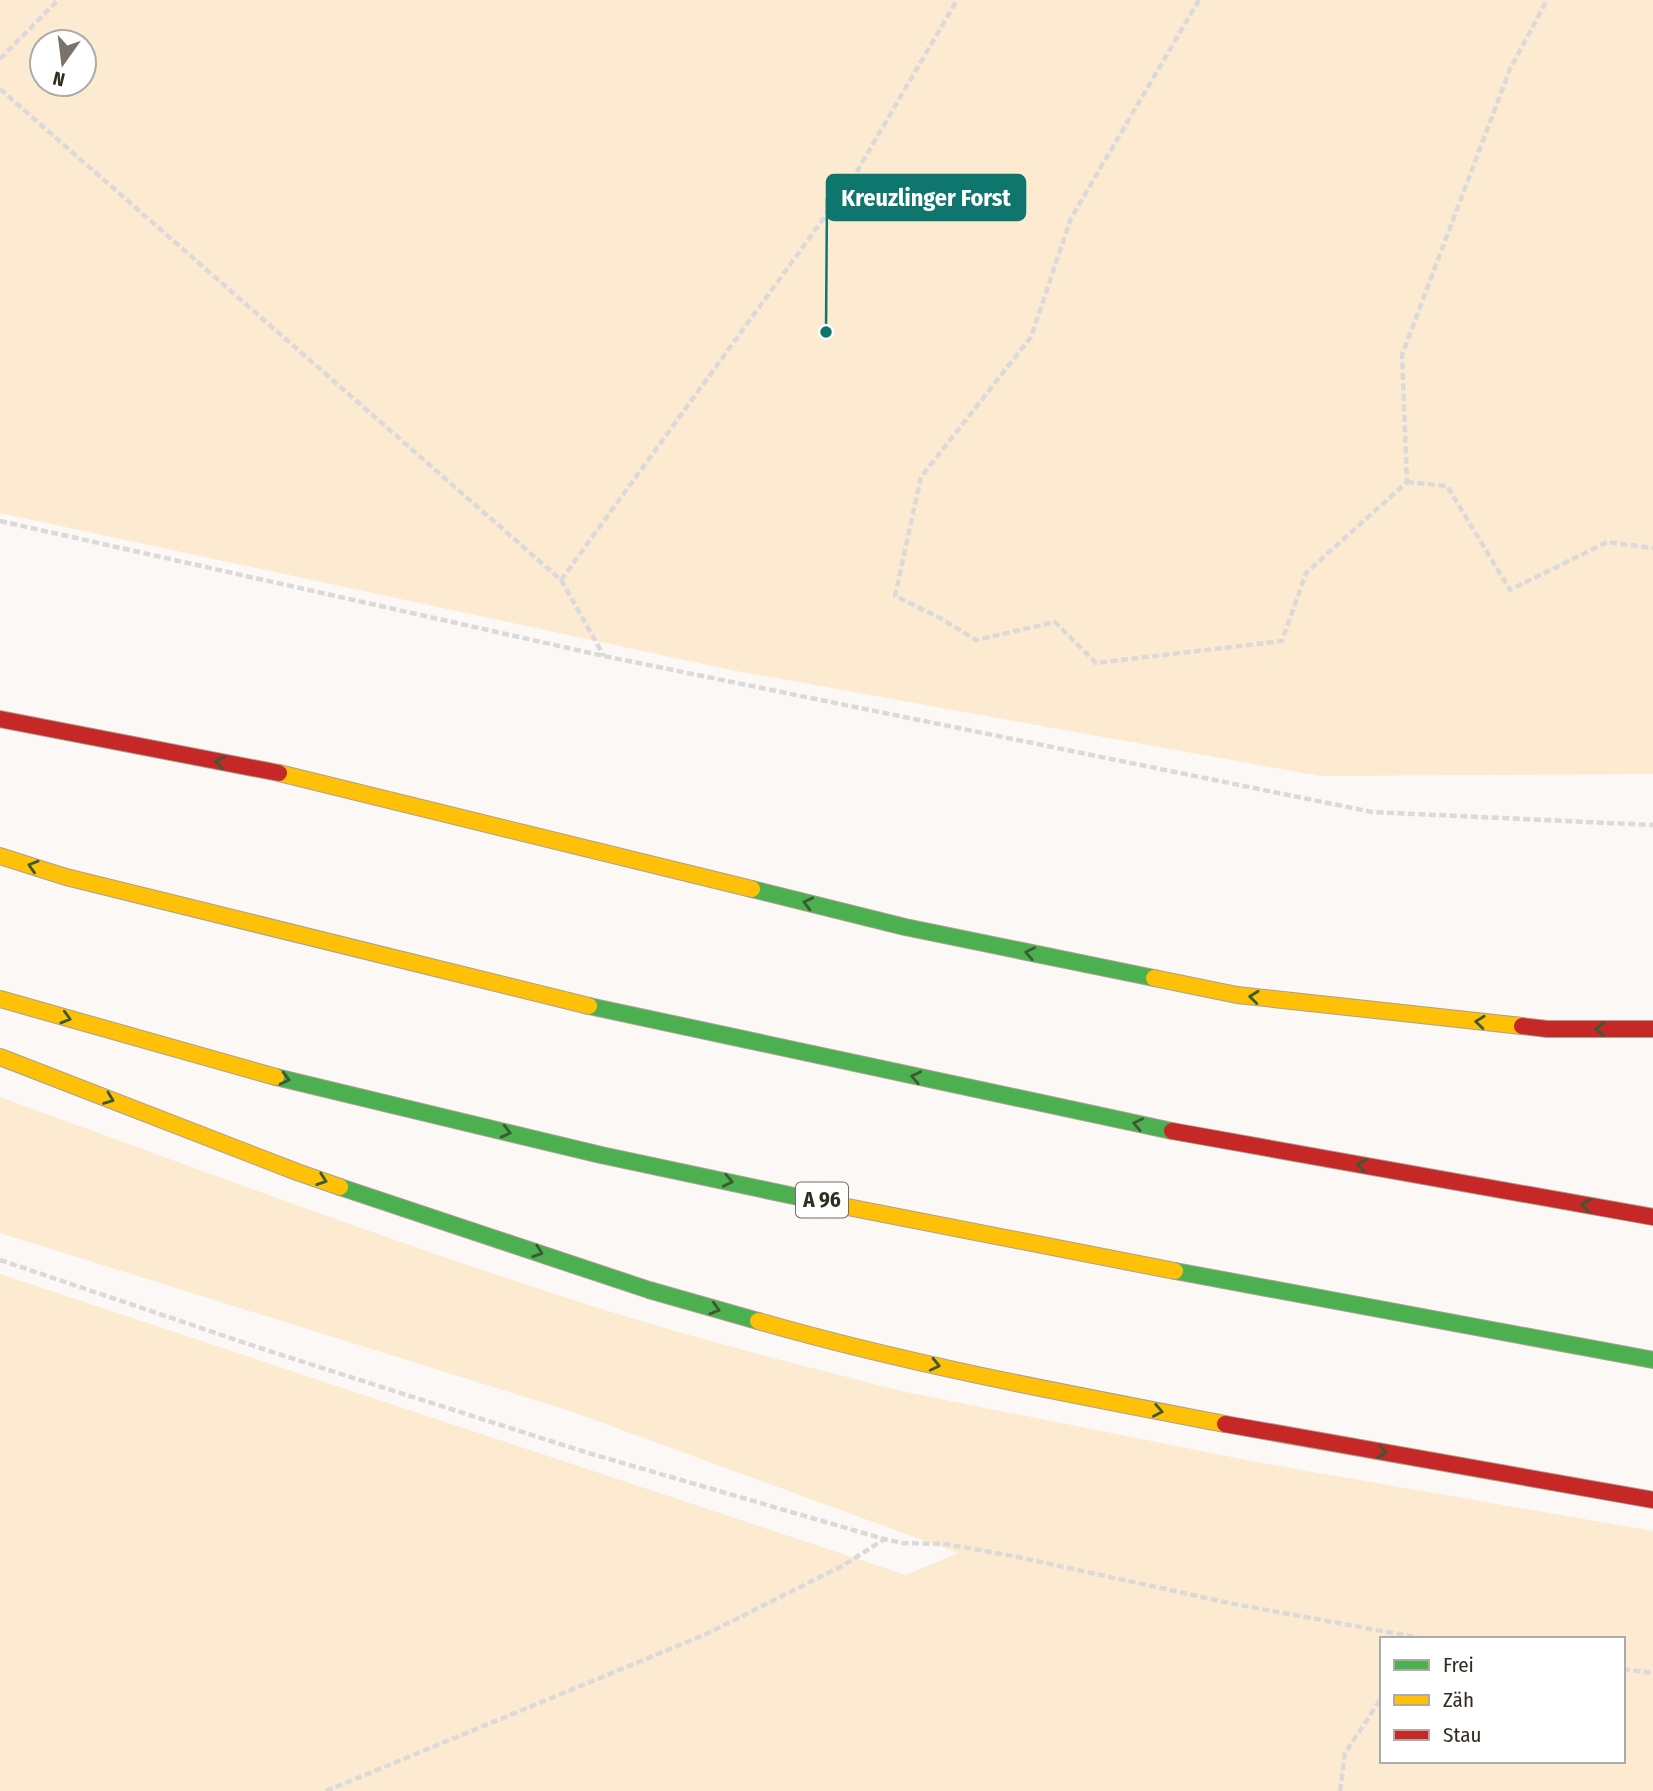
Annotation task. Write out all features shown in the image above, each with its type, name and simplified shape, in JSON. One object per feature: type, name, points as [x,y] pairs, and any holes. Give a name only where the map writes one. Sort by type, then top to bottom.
[{"type":"highway","points":[[0,719],[287,775],[905,927],[1237,995],[1548,1029],[1653,1028]]},
{"type":"highway","points":[[0,856],[66,877],[617,1013],[1165,1130],[1653,1217]]},
{"type":"highway","name":"A 96","points":[[0,999],[251,1071],[592,1153],[1147,1267],[1653,1360]]},
{"type":"highway","points":[[0,1057],[297,1172],[649,1290],[817,1338],[1046,1390],[1653,1500]]},
{"type":"path","points":[[0,59],[58,0]]},
{"type":"path","points":[[561,580],[853,178],[957,0]]},
{"type":"path","points":[[1199,0],[1070,218],[1031,337],[921,477],[895,596],[940,618],[976,640],[1055,622],[1096,663],[1282,641],[1306,573],[1407,482],[1447,486],[1510,590],[1607,542],[1653,548]]},
{"type":"path","points":[[1407,482],[1402,355],[1510,69],[1547,0]]},
{"type":"path","points":[[0,89],[561,580],[604,656]]},
{"type":"path","points":[[0,522],[604,656],[1372,812],[1653,825]]},
{"type":"path","points":[[0,1260],[265,1350],[558,1444],[884,1539],[902,1543],[945,1544],[1013,1556],[1119,1581],[1415,1637]]},
{"type":"path","points":[[326,1791],[704,1635],[844,1565],[884,1539]]},
{"type":"path","points":[[1625,1669],[1653,1674]]},
{"type":"path","points":[[1340,1791],[1345,1753],[1380,1700]]},
{"type":"shaded area","points":[[0,0],[1653,0],[1653,774],[1320,776],[731,670],[0,513]]},
{"type":"shaded area","points":[[0,1097],[520,1283],[633,1319],[789,1362],[906,1392],[1256,1462],[1653,1531],[1653,1791],[0,1791],[0,1274],[906,1575],[958,1553],[570,1411],[0,1233]]},
{"type":"traffic: fast","points":[[752,889],[905,927],[1154,978]]},
{"type":"traffic: fast","points":[[589,1006],[1172,1131]]},
{"type":"traffic: fast","points":[[276,1077],[601,1155],[822,1202]]},
{"type":"traffic: fast","points":[[340,1187],[649,1290],[758,1321]]},
{"type":"traffic: fast","points":[[1175,1271],[1653,1360]]},
{"type":"traffic: slow","points":[[279,773],[752,889]]},
{"type":"traffic: slow","points":[[0,856],[66,877],[589,1006]]},
{"type":"traffic: slow","points":[[1154,978],[1237,995],[1522,1026]]},
{"type":"traffic: slow","points":[[0,999],[276,1077]]},
{"type":"traffic: slow","points":[[0,1057],[340,1187]]},
{"type":"traffic: slow","points":[[822,1202],[1175,1271]]},
{"type":"traffic: slow","points":[[758,1321],[932,1365],[1225,1424]]},
{"type":"traffic: jam","points":[[0,719],[279,773]]},
{"type":"traffic: jam","points":[[1522,1026],[1547,1029],[1653,1029]]},
{"type":"traffic: jam","points":[[1172,1131],[1653,1217]]},
{"type":"traffic: jam","points":[[1225,1424],[1653,1500]]},
{"type":"place","name":"Kreuzlinger Forst","points":[[826,332]]}]
